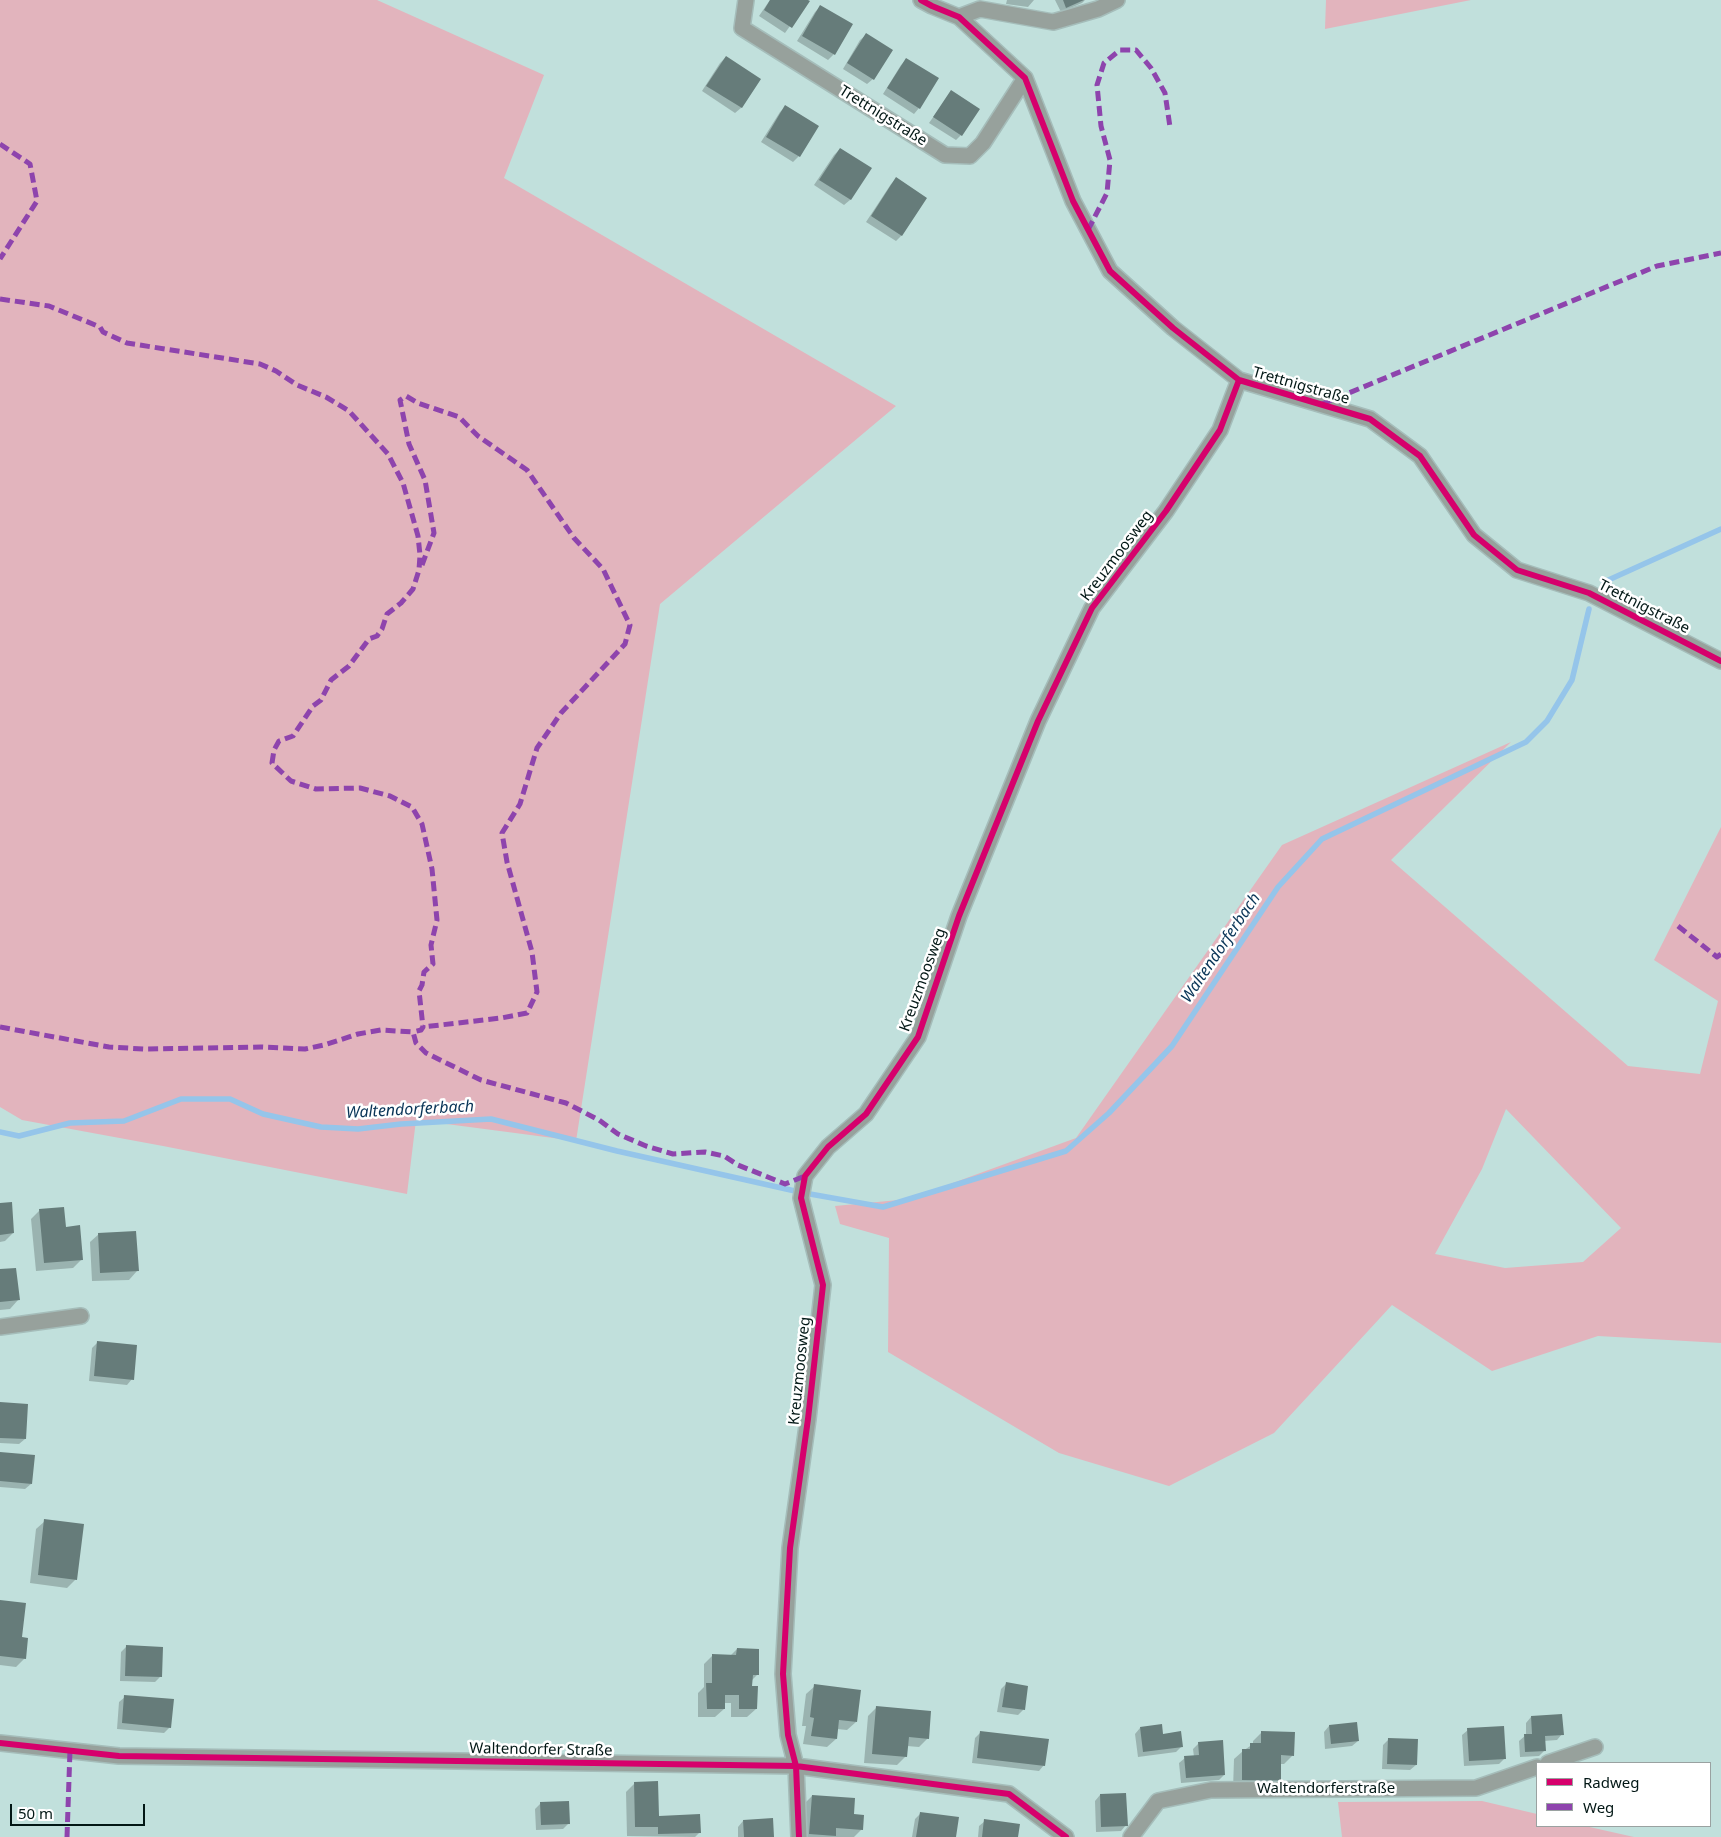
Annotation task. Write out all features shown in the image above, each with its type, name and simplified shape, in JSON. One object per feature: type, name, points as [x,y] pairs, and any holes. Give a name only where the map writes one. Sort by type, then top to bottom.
[{"type":"street","name":"Trettnigstraße","points":[[746,0],[742,28],[945,155],[970,156],[983,143],[1026,78]]},
{"type":"street","name":"Trettnigstraße","points":[[921,0],[959,17],[1026,78],[1073,201],[1110,271],[1173,328],[1239,380],[1370,419],[1420,456],[1474,535],[1517,570],[1589,593],[1721,660]]},
{"type":"street","points":[[959,17],[980,9],[1054,22],[1098,9],[1117,0]]},
{"type":"street","name":"Kreuzmoosweg","points":[[799,1837],[796,1766],[788,1736],[783,1674],[790,1548],[808,1419],[822,1285],[801,1198],[806,1176],[828,1147],[866,1114],[918,1037],[959,916],[1038,721],[1092,608],[1166,512],[1220,430],[1239,380]]},
{"type":"street","points":[[0,1327],[81,1316]]},
{"type":"street","name":"Waltendorfer Straße","points":[[0,1742],[119,1756],[796,1766],[1009,1794],[1066,1837]]},
{"type":"street","points":[[1551,1762],[1595,1747]]},
{"type":"street","name":"Waltendorferstraße","points":[[1131,1837],[1158,1801],[1211,1790],[1476,1788],[1536,1767]]},
{"type":"shaded area","points":[[0,0],[377,0],[544,75],[504,178],[896,406],[660,604],[576,1141],[416,1120],[407,1194],[22,1120],[0,1107]]},
{"type":"shaded area","points":[[1326,0],[1471,0],[1325,29]]},
{"type":"shaded area","points":[[1511,742],[1391,860],[1628,1066],[1700,1074],[1718,1001],[1654,960],[1721,827],[1721,1343],[1598,1336],[1492,1371],[1392,1305],[1274,1433],[1169,1486],[1059,1453],[888,1352],[889,1238],[840,1224],[835,1206],[909,1199],[1076,1138],[1282,845]],"holes":[[[1506,1109],[1621,1228],[1583,1262],[1505,1268],[1435,1254],[1482,1169]]]},
{"type":"shaded area","points":[[1482,1801],[1536,1814],[1536,1827],[1589,1827],[1634,1837],[1342,1837],[1338,1802]]},
{"type":"building","points":[[770,0],[810,1],[792,28],[764,10]]},
{"type":"building","points":[[1063,0],[1084,0],[1066,8]]},
{"type":"building","points":[[820,5],[853,24],[835,55],[802,36]]},
{"type":"building","points":[[866,33],[893,50],[874,80],[847,63]]},
{"type":"building","points":[[726,56],[761,79],[742,108],[706,86]]},
{"type":"building","points":[[906,58],[939,78],[920,109],[887,88]]},
{"type":"building","points":[[951,90],[980,109],[962,136],[933,117]]},
{"type":"building","points":[[785,105],[819,126],[800,157],[766,137]]},
{"type":"building","points":[[840,148],[872,168],[851,200],[819,180]]},
{"type":"building","points":[[896,177],[927,198],[902,236],[871,216]]},
{"type":"building","points":[[12,1202],[14,1233],[0,1235],[0,1203]]},
{"type":"building","points":[[64,1207],[66,1227],[80,1225],[83,1260],[44,1263],[39,1209]]},
{"type":"building","points":[[136,1231],[139,1271],[100,1273],[98,1233]]},
{"type":"building","points":[[16,1268],[20,1300],[0,1302],[0,1269]]},
{"type":"building","points":[[97,1341],[137,1345],[134,1380],[94,1376]]},
{"type":"building","points":[[0,1402],[28,1404],[26,1439],[0,1438]]},
{"type":"building","points":[[0,1452],[35,1455],[32,1484],[0,1481]]},
{"type":"building","points":[[44,1519],[84,1524],[77,1580],[38,1575]]},
{"type":"building","points":[[0,1600],[26,1603],[22,1637],[28,1638],[26,1659],[0,1656]]},
{"type":"building","points":[[126,1645],[163,1647],[162,1677],[125,1676]]},
{"type":"building","points":[[737,1648],[759,1649],[759,1675],[753,1675],[752,1686],[758,1686],[757,1709],[739,1709],[739,1695],[725,1695],[725,1709],[707,1709],[706,1683],[712,1683],[712,1654],[736,1655]]},
{"type":"building","points":[[1006,1682],[1028,1686],[1025,1710],[1002,1707]]},
{"type":"building","points":[[814,1684],[861,1690],[857,1722],[839,1720],[837,1739],[811,1736],[814,1718],[810,1717]]},
{"type":"building","points":[[124,1695],[174,1699],[171,1728],[122,1723]]},
{"type":"building","points":[[876,1706],[931,1711],[929,1739],[909,1737],[907,1757],[872,1754]]},
{"type":"building","points":[[1562,1714],[1564,1735],[1545,1736],[1546,1751],[1525,1752],[1524,1734],[1532,1734],[1531,1716]]},
{"type":"building","points":[[1357,1722],[1359,1741],[1331,1744],[1329,1725]]},
{"type":"building","points":[[1162,1724],[1163,1734],[1181,1731],[1183,1747],[1143,1752],[1140,1727]]},
{"type":"building","points":[[1504,1726],[1506,1759],[1469,1761],[1467,1728]]},
{"type":"building","points":[[980,1731],[1049,1739],[1045,1766],[977,1758]]},
{"type":"building","points":[[1261,1731],[1295,1732],[1294,1756],[1281,1755],[1281,1781],[1242,1780],[1242,1749],[1250,1749],[1250,1743],[1261,1743]]},
{"type":"building","points":[[1388,1738],[1418,1739],[1417,1765],[1387,1764]]},
{"type":"building","points":[[1223,1740],[1225,1775],[1186,1778],[1184,1756],[1199,1755],[1198,1742]]},
{"type":"building","points":[[658,1781],[659,1816],[700,1814],[701,1833],[658,1834],[658,1827],[635,1827],[634,1782]]},
{"type":"building","points":[[1126,1793],[1128,1826],[1101,1827],[1100,1794]]},
{"type":"building","points":[[812,1795],[855,1798],[854,1814],[864,1815],[863,1830],[836,1828],[836,1836],[809,1834]]},
{"type":"building","points":[[569,1801],[570,1824],[541,1825],[540,1802]]},
{"type":"building","points":[[920,1812],[959,1817],[956,1837],[916,1837]]},
{"type":"building","points":[[773,1818],[774,1837],[744,1837],[743,1820]]},
{"type":"building","points":[[984,1819],[1020,1824],[1018,1837],[982,1837]]},
{"type":"waterway","name":"Waltendorferbach","points":[[1604,582],[1721,529]]},
{"type":"waterway","name":"Waltendorferbach","points":[[810,1194],[883,1207],[1066,1151],[1109,1113],[1172,1046],[1278,887],[1322,839],[1526,742],[1547,721],[1572,680],[1589,609]]},
{"type":"waterway","name":"Waltendorferbach","points":[[0,1132],[19,1136],[70,1123],[124,1121],[181,1099],[230,1099],[263,1114],[321,1127],[358,1129],[401,1124],[491,1119],[617,1151],[795,1191]]},
{"type":"marked path","points":[[1088,230],[1107,193],[1110,160],[1101,126],[1097,85],[1104,63],[1120,50],[1136,50],[1151,68],[1165,93],[1170,127]]},
{"type":"marked path","points":[[0,144],[30,164],[37,201],[0,259]]},
{"type":"marked path","points":[[1322,404],[1657,266],[1721,253]]},
{"type":"marked path","points":[[0,299],[49,306],[100,327],[103,332],[127,343],[260,364],[276,371],[297,385],[326,397],[349,411],[388,454],[403,483],[418,536],[419,570],[413,589],[401,603],[387,614],[382,629],[377,636],[369,639],[349,666],[331,680],[321,700],[313,706],[293,736],[279,741],[274,750],[272,763],[291,781],[316,789],[360,788],[390,796],[412,807],[422,824],[432,869],[437,920],[431,945],[433,964],[424,972],[419,991],[423,1027],[421,1030],[413,1032]]},
{"type":"marked path","points":[[422,565],[434,533],[425,480],[409,444],[400,400],[406,396],[418,403],[459,417],[478,436],[527,470],[574,538],[603,569],[630,625],[625,644],[561,713],[537,748],[520,804],[502,833],[507,862],[532,952],[537,992],[527,1013],[423,1027]]},
{"type":"marked path","points":[[1678,926],[1717,957],[1721,954]]},
{"type":"marked path","points":[[0,1027],[109,1047],[144,1049],[261,1047],[305,1049],[358,1034],[381,1030],[413,1032],[416,1043],[426,1053],[481,1080],[566,1103],[599,1120],[618,1134],[646,1146],[673,1154],[705,1152],[724,1156],[738,1165],[785,1184],[805,1176]]},
{"type":"marked path","points":[[67,1837],[70,1750]]},
{"type":"cycle path","points":[[921,0],[959,17],[1025,78],[1073,201],[1110,271],[1173,328],[1239,380],[1370,419],[1420,456],[1474,535],[1517,570],[1589,593],[1721,661]]},
{"type":"cycle path","points":[[799,1837],[796,1766],[788,1735],[783,1674],[790,1548],[808,1419],[823,1285],[801,1198],[805,1176],[828,1147],[866,1114],[918,1037],[959,916],[1038,721],[1092,608],[1166,511],[1220,430],[1239,380]]},
{"type":"cycle path","points":[[0,1743],[119,1756],[796,1766],[1009,1794],[1066,1837]]}]
